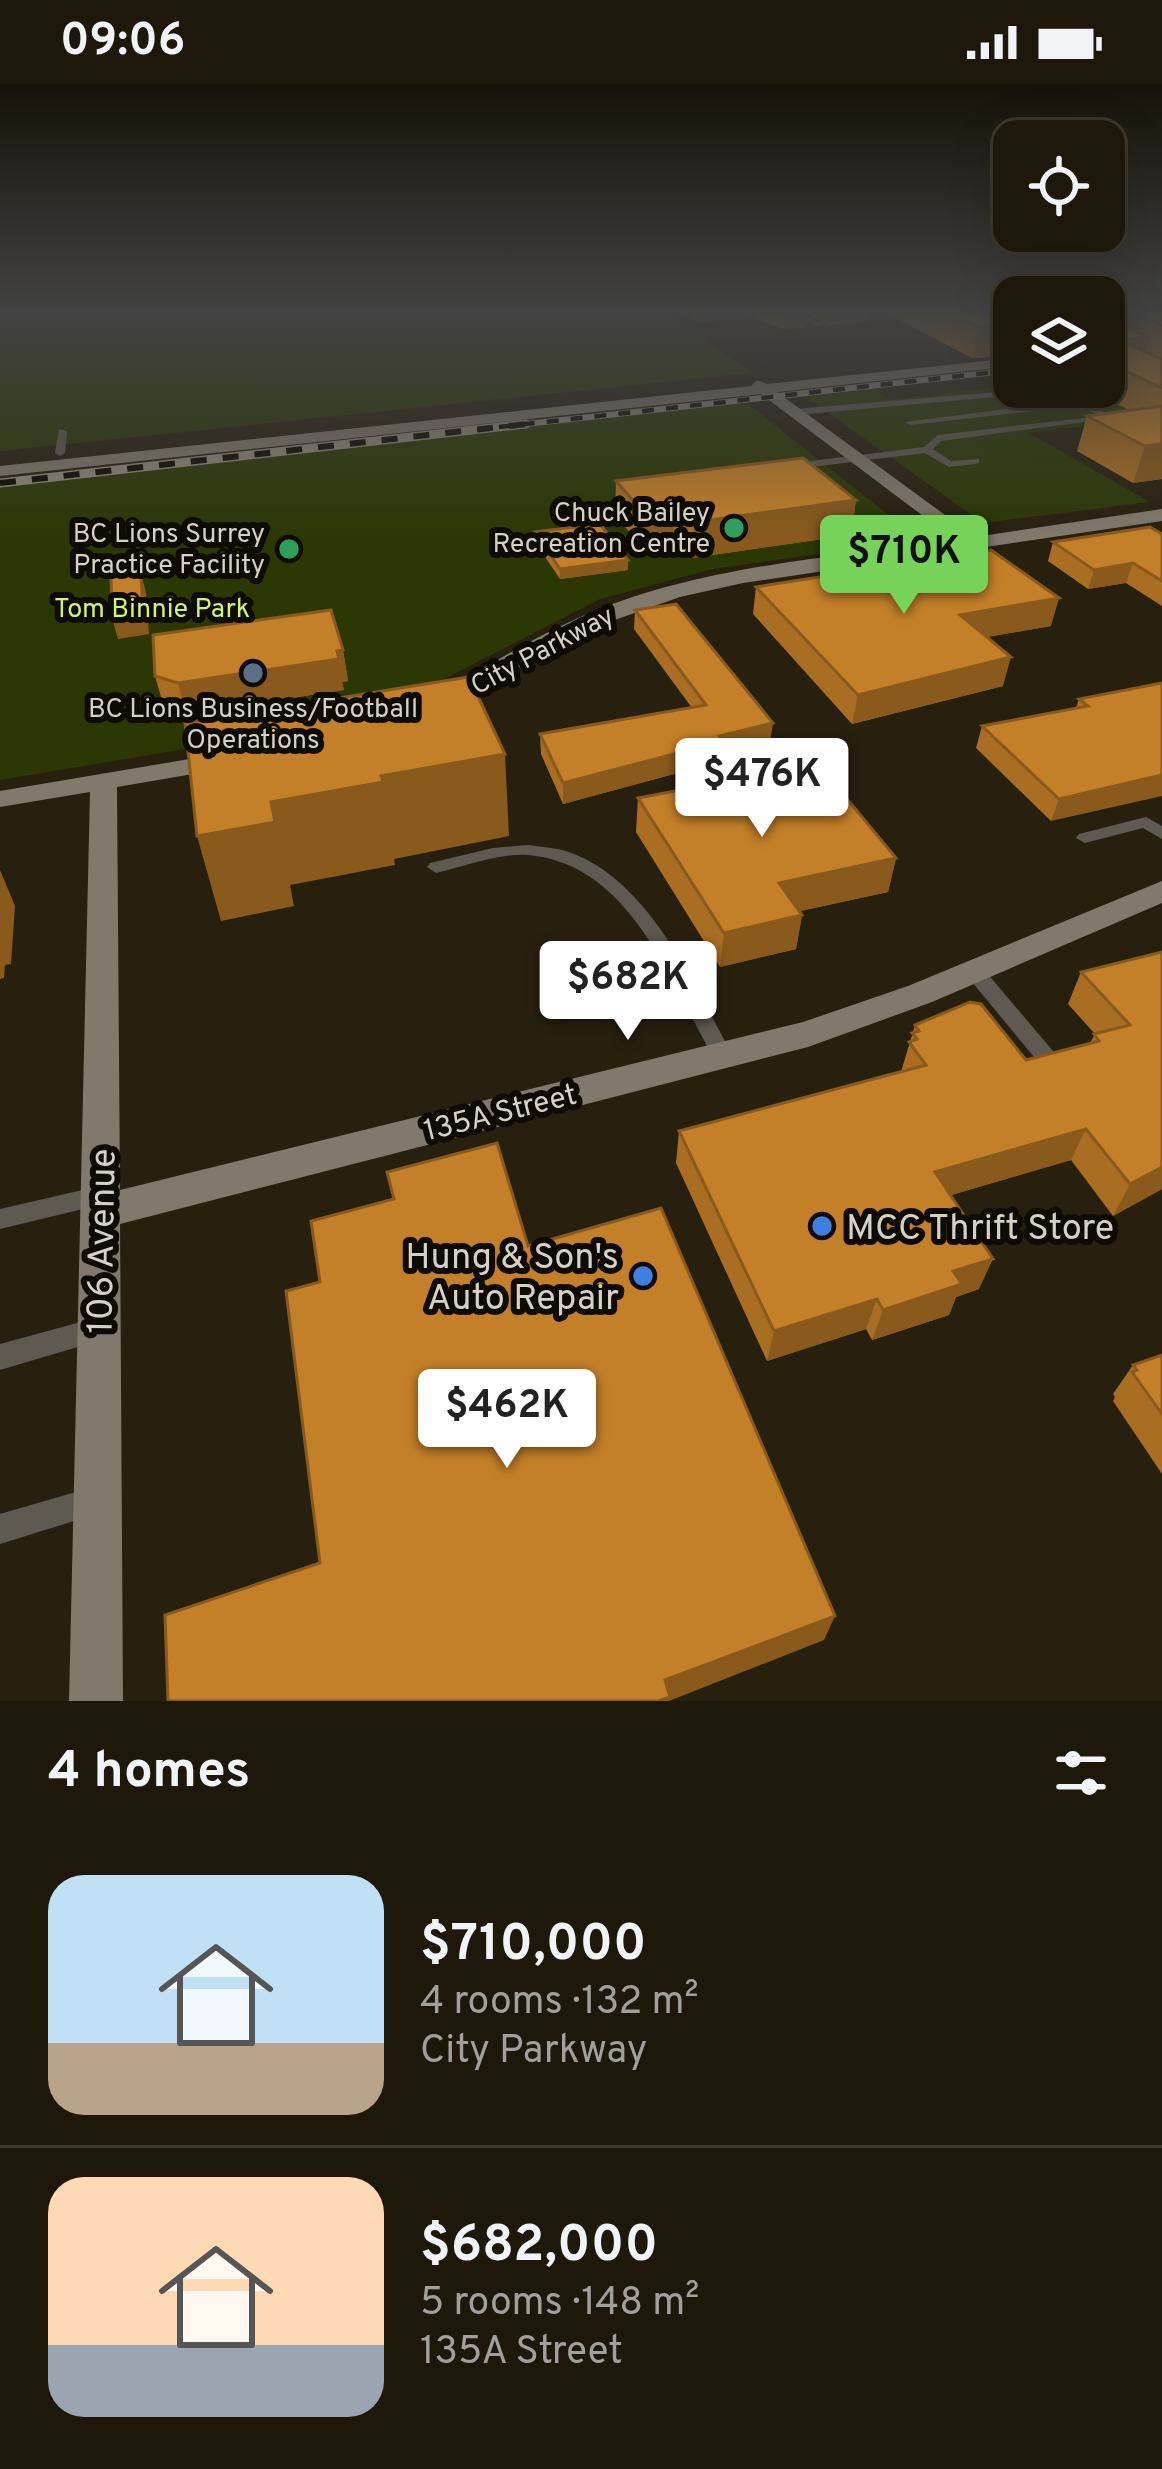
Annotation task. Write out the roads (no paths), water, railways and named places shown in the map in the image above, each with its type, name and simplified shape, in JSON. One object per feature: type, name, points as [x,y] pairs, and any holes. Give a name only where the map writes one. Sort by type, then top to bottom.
[{"type":"street","points":[[0,459],[733,387]]},
{"type":"street","points":[[0,471],[736,387]]},
{"type":"street","points":[[761,387],[970,542]]},
{"type":"street","name":"City Parkway","points":[[419,712],[584,623],[639,602],[743,577],[1162,515]]},
{"type":"street","points":[[0,799],[261,755]]},
{"type":"street","name":"106 Avenue","points":[[96,1701],[104,781]]},
{"type":"street","name":"135A Street","points":[[100,1204],[723,1056],[860,1018],[1162,891]]},
{"type":"lane","points":[[796,412],[993,394]]},
{"type":"lane","points":[[910,422],[1035,408]]},
{"type":"lane","points":[[927,450],[938,438],[1110,418],[1090,408]]},
{"type":"lane","points":[[60,453],[62,431]]},
{"type":"lane","points":[[770,469],[927,450],[949,464],[974,461]]},
{"type":"lane","points":[[1085,838],[1146,822],[1162,835]]},
{"type":"lane","points":[[436,867],[523,849],[550,852],[610,880],[640,909],[723,1056]]},
{"type":"lane","points":[[974,971],[1051,1063]]},
{"type":"lane","points":[[0,1219],[100,1204]]},
{"type":"lane","points":[[0,1357],[99,1329]]},
{"type":"lane","points":[[0,1529],[98,1501]]},
{"type":"railway","points":[[518,425],[856,387]]},
{"type":"railway","points":[[518,425],[526,424]]},
{"type":"railway","points":[[0,483],[518,425]]},
{"type":"railway","points":[[499,427],[518,425]]},
{"type":"place","name":"Chuck Bailey Recreation Centre","points":[[734,528]]},
{"type":"place","name":"BC Lions Surrey Practice Facility","points":[[289,549]]},
{"type":"place","name":"BC Lions Business/Football Operations","points":[[253,673]]},
{"type":"place","name":"MCC Thrift Store","points":[[822,1226]]},
{"type":"place","name":"Hung & Son's Auto Repair","points":[[643,1276]]},
{"type":"park label","name":"Tom Binnie Park","points":[[152,608]]}]
